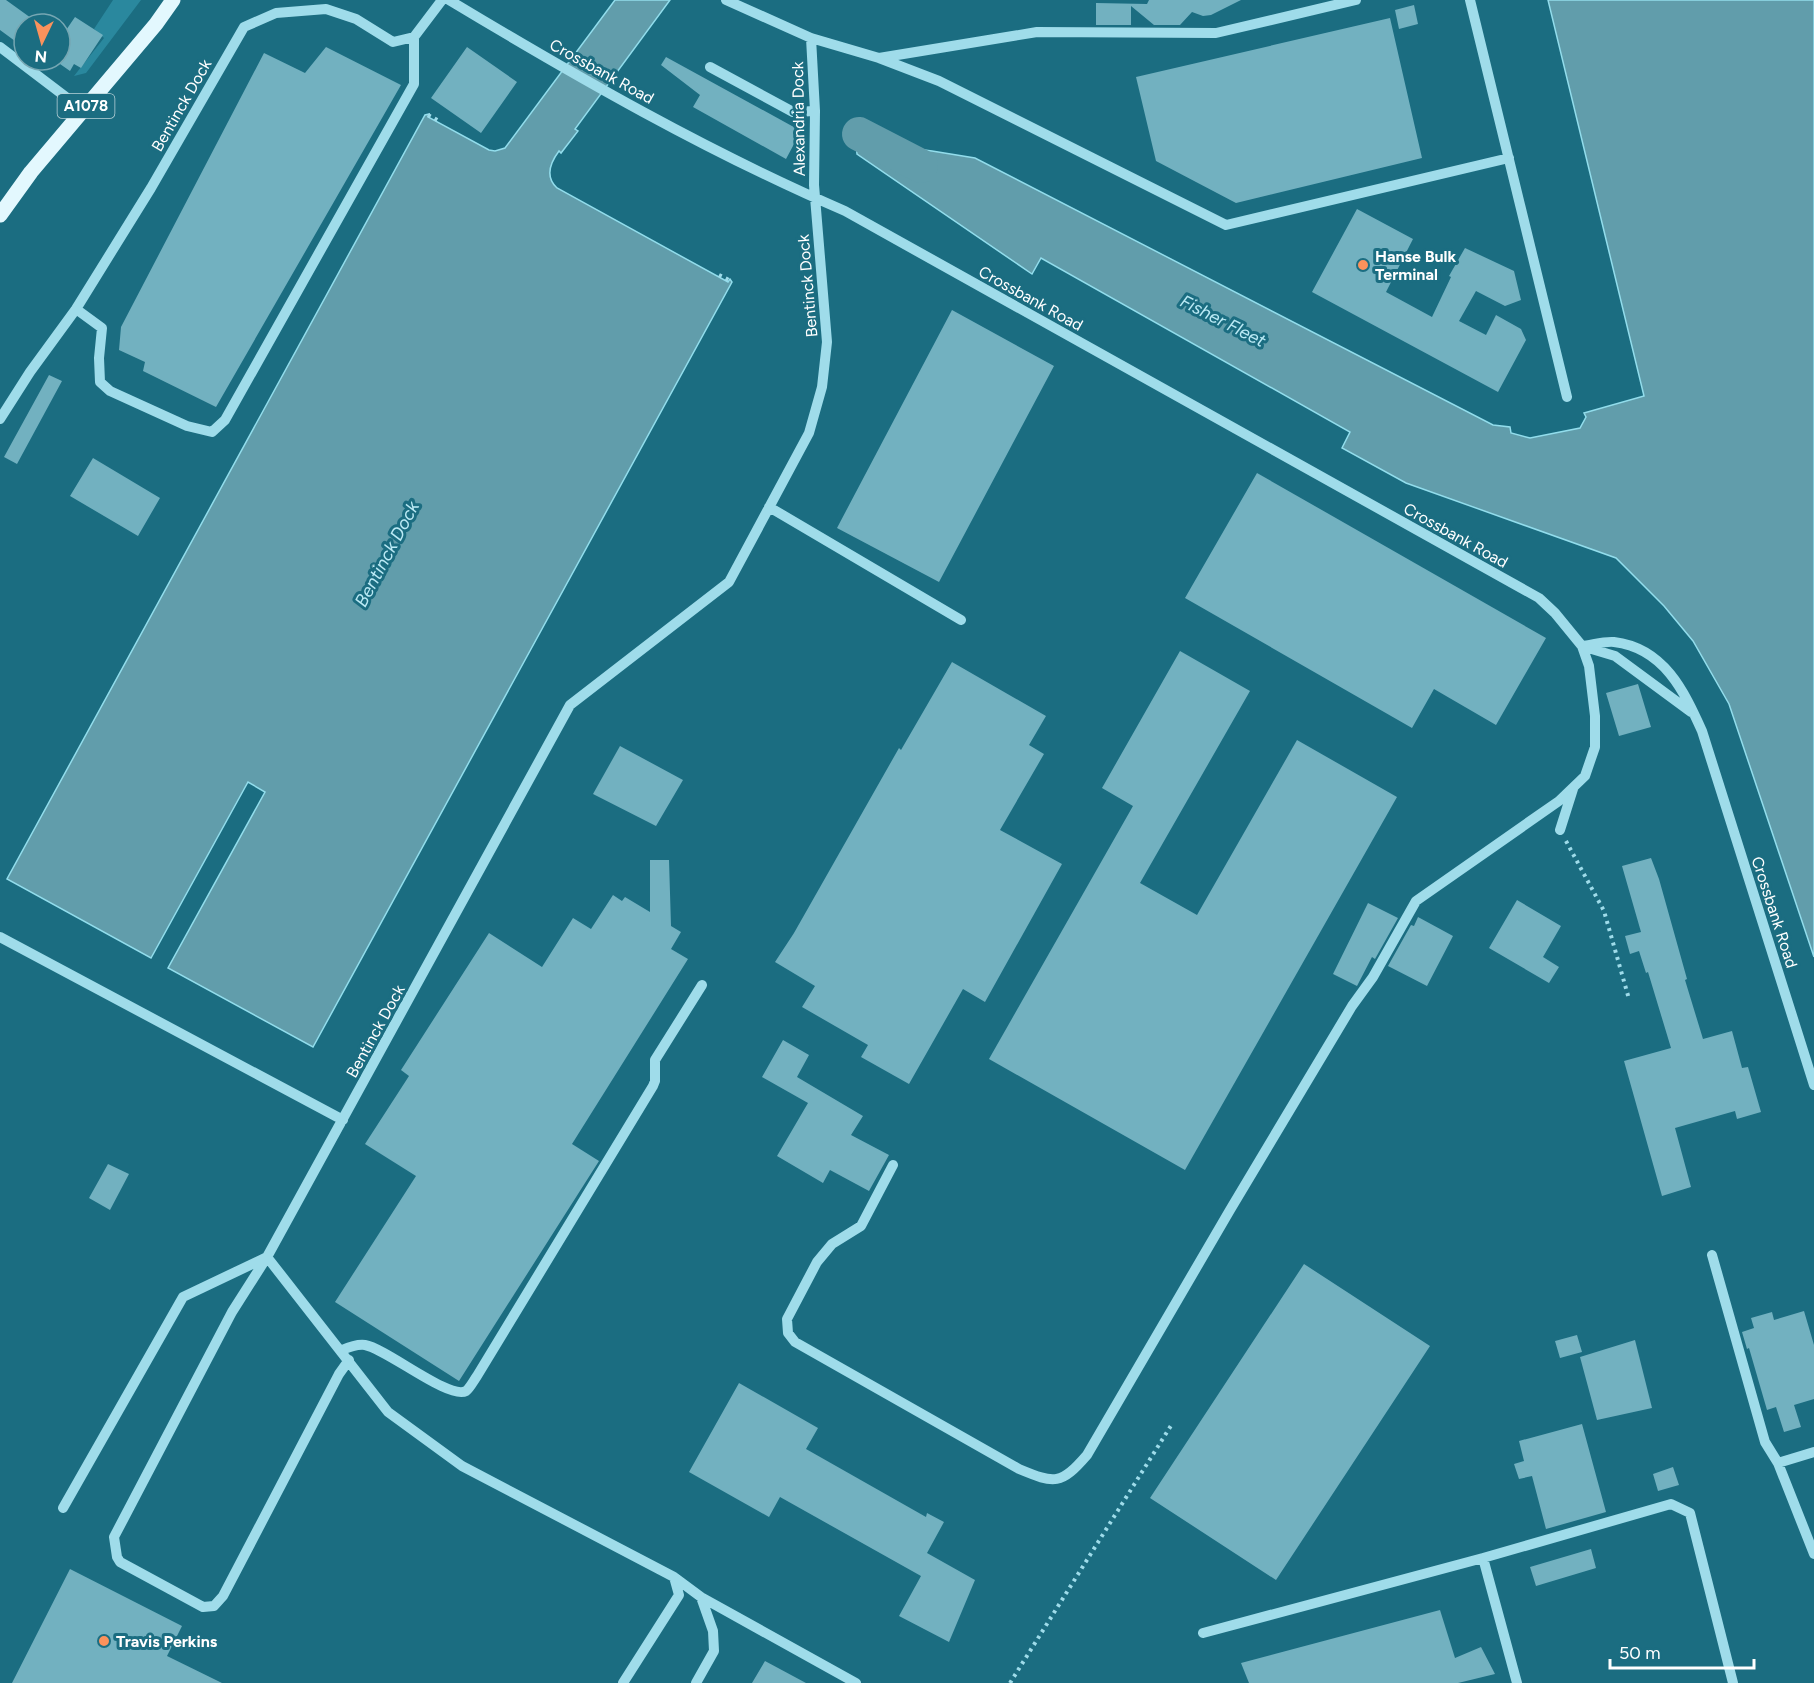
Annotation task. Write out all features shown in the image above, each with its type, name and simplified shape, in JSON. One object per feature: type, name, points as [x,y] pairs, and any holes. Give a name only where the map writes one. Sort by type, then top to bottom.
[{"type":"main road","name":"A1078","points":[[0,215],[31,172],[156,24],[173,0]]},
{"type":"street","points":[[76,309],[102,328],[99,358],[100,382],[110,391],[187,426],[212,432],[225,420],[414,84],[414,37],[442,0]]},
{"type":"street","name":"Crossbank Road","points":[[449,0],[527,47],[765,176],[855,217],[1539,598],[1556,613],[1582,646],[1589,666],[1593,691],[1594,747],[1585,776],[1573,789]]},
{"type":"street","points":[[726,0],[811,39],[879,58],[939,81],[1226,225],[1509,158]]},
{"type":"street","points":[[879,58],[1037,32],[1216,33],[1356,0]]},
{"type":"street","points":[[1470,0],[1567,397]]},
{"type":"street","name":"Bentinck Dock","points":[[0,419],[30,372],[76,309],[151,188],[244,27],[276,13],[325,5],[356,19],[393,42],[414,37]]},
{"type":"street","name":"Alexandria Dock","points":[[811,39],[815,111],[815,198]]},
{"type":"street","points":[[0,47],[83,110]]},
{"type":"street","points":[[710,67],[793,112],[815,111]]},
{"type":"street","name":"Bentinck Dock","points":[[349,1360],[339,1374],[223,1596],[214,1606],[203,1607],[120,1562],[114,1537],[232,1312],[267,1257],[570,705],[729,582],[809,433],[822,387],[827,342],[815,198]]},
{"type":"street","points":[[769,507],[961,620]]},
{"type":"street","name":"Crossbank Road","points":[[1582,646],[1614,642],[1637,649],[1658,660],[1674,677],[1695,714],[1814,1085]]},
{"type":"street","points":[[1582,646],[1615,656],[1695,714]]},
{"type":"street","points":[[1560,830],[1573,789]]},
{"type":"street","points":[[893,1165],[861,1226],[832,1244],[816,1262],[787,1319],[788,1333],[795,1342],[1019,1469],[1044,1480],[1059,1479],[1071,1473],[1087,1455],[1236,1200],[1352,1006],[1373,977],[1416,902],[1573,789]]},
{"type":"street","points":[[0,937],[343,1120]]},
{"type":"street","points":[[342,1350],[363,1345],[378,1349],[446,1389],[459,1392],[466,1390],[483,1366],[646,1097],[655,1081],[655,1060],[702,985]]},
{"type":"street","points":[[1712,1255],[1765,1442],[1778,1463],[1814,1554]]},
{"type":"street","points":[[63,1508],[183,1297],[267,1257],[342,1350],[388,1412],[462,1466],[674,1577],[701,1597],[856,1683]]},
{"type":"street","points":[[1778,1463],[1814,1452]]},
{"type":"street","points":[[1203,1632],[1483,1558],[1671,1504],[1690,1513],[1733,1683]]},
{"type":"street","points":[[1483,1558],[1517,1683]]},
{"type":"street","points":[[623,1683],[679,1595],[674,1577]]},
{"type":"street","points":[[696,1683],[714,1651],[713,1631],[701,1597]]},
{"type":"path","points":[[428,116],[441,122]]},
{"type":"path","points":[[719,274],[729,280]]},
{"type":"path","points":[[1560,830],[1604,910],[1629,999]]},
{"type":"path","points":[[1010,1683],[1172,1424]]},
{"type":"shaded area","points":[[113,0],[141,0],[86,73],[74,76],[104,38],[94,29]]},
{"type":"water","points":[[615,0],[670,0],[575,129],[578,131],[561,153],[559,151],[550,170],[553,184],[728,282],[730,279],[732,282],[313,1047],[168,968],[265,792],[248,782],[151,958],[7,879],[425,115],[429,114],[428,117],[489,150],[505,148]]},
{"type":"water","points":[[1548,0],[1814,0],[1814,957],[1729,704],[1693,641],[1664,606],[1616,558],[1406,483],[1342,448],[1350,432],[1041,258],[1032,274],[857,154],[856,141],[975,158],[1493,425],[1510,427],[1511,433],[1530,438],[1580,428],[1586,417],[1584,413],[1644,396]]},
{"type":"building","points":[[0,0],[6,0],[23,12],[12,12],[12,39],[0,30]]},
{"type":"building","points":[[1149,0],[1241,0],[1211,15],[1203,16],[1192,12],[1180,25],[1154,25],[1131,6],[1131,25],[1096,25],[1096,3],[1147,4]]},
{"type":"building","points":[[1414,5],[1418,24],[1399,29],[1395,10]]},
{"type":"building","points":[[75,17],[103,35],[81,68],[74,64],[72,68],[72,21]]},
{"type":"building","points":[[1390,18],[1422,158],[1236,203],[1156,161],[1136,77]]},
{"type":"building","points":[[326,47],[401,85],[216,407],[143,371],[145,362],[119,350],[121,327],[264,53],[305,73]]},
{"type":"building","points":[[467,47],[517,82],[481,133],[431,98]]},
{"type":"building","points":[[666,57],[801,131],[786,159],[693,107],[700,95],[661,65]]},
{"type":"building","points":[[1357,209],[1413,239],[1386,292],[1432,317],[1451,277],[1449,276],[1465,248],[1514,271],[1521,300],[1505,306],[1476,291],[1459,321],[1486,335],[1496,315],[1521,329],[1526,340],[1498,392],[1312,292]]},
{"type":"building","points":[[952,310],[1054,366],[939,582],[837,528]]},
{"type":"building","points":[[49,375],[62,381],[17,464],[4,457]]},
{"type":"building","points":[[93,458],[160,498],[138,536],[70,496]]},
{"type":"building","points":[[1257,473],[1546,638],[1496,725],[1434,689],[1412,728],[1185,598]]},
{"type":"building","points":[[1180,651],[1250,691],[1140,883],[1197,915],[1297,740],[1397,797],[1185,1170],[989,1059],[1133,806],[1102,788]]},
{"type":"building","points":[[952,662],[1046,716],[1029,745],[1044,754],[1000,830],[1062,864],[985,1002],[963,989],[909,1084],[861,1057],[868,1045],[802,1007],[815,986],[775,962],[794,933],[899,748],[901,750]]},
{"type":"building","points":[[1638,684],[1651,727],[1619,736],[1606,693]]},
{"type":"building","points":[[620,746],[683,780],[656,826],[593,794]]},
{"type":"building","points":[[1651,858],[1659,879],[1703,1039],[1732,1031],[1742,1068],[1748,1067],[1761,1112],[1737,1119],[1735,1111],[1675,1128],[1691,1187],[1662,1196],[1624,1061],[1671,1048],[1648,972],[1646,973],[1639,951],[1630,954],[1625,936],[1641,932],[1622,866]]},
{"type":"building","points":[[650,860],[669,860],[671,926],[681,932],[671,949],[688,959],[572,1144],[599,1161],[459,1381],[335,1302],[416,1176],[365,1144],[409,1076],[401,1070],[489,933],[542,967],[573,918],[591,929],[613,895],[622,901],[625,897],[650,912]]},
{"type":"building","points":[[1517,900],[1561,926],[1543,957],[1559,967],[1549,983],[1489,948]]},
{"type":"building","points":[[1368,903],[1398,918],[1375,959],[1372,957],[1357,986],[1333,974]]},
{"type":"building","points":[[1418,917],[1453,936],[1427,986],[1388,966]]},
{"type":"building","points":[[783,1040],[809,1055],[797,1077],[863,1116],[851,1135],[889,1155],[869,1191],[830,1170],[823,1183],[777,1156],[808,1103],[762,1077]]},
{"type":"building","points":[[108,1164],[129,1174],[110,1210],[89,1198]]},
{"type":"building","points":[[1304,1264],[1430,1346],[1276,1580],[1150,1498]]},
{"type":"building","points":[[1804,1311],[1814,1345],[1814,1399],[1794,1405],[1801,1427],[1784,1432],[1776,1407],[1767,1410],[1742,1332],[1754,1328],[1751,1318],[1772,1312],[1774,1320]]},
{"type":"building","points":[[1577,1335],[1582,1352],[1560,1358],[1555,1341]]},
{"type":"building","points":[[1635,1340],[1652,1408],[1597,1420],[1580,1357]]},
{"type":"building","points":[[739,1383],[818,1428],[806,1449],[926,1517],[927,1513],[944,1522],[927,1553],[975,1580],[949,1642],[899,1616],[921,1576],[780,1497],[769,1517],[689,1472]]},
{"type":"building","points":[[1582,1424],[1606,1512],[1546,1529],[1532,1476],[1519,1479],[1514,1464],[1524,1461],[1519,1441]]},
{"type":"building","points":[[1673,1467],[1679,1485],[1658,1491],[1653,1474]]},
{"type":"building","points":[[1591,1549],[1596,1568],[1536,1586],[1530,1567]]},
{"type":"building","name":"Travis Perkins","points":[[70,1569],[182,1626],[167,1656],[222,1683],[12,1683]]},
{"type":"building","points":[[1440,1610],[1455,1658],[1481,1647],[1495,1674],[1458,1683],[1249,1683],[1241,1663]]},
{"type":"building","points":[[765,1661],[806,1683],[752,1683]]},
{"type":"waterway","name":"Fisher Fleet","points":[[859,134],[921,166]]},
{"type":"place","name":"Hanse Bulk Terminal","points":[[1363,265]]},
{"type":"place","name":"Travis Perkins","points":[[104,1641]]}]
